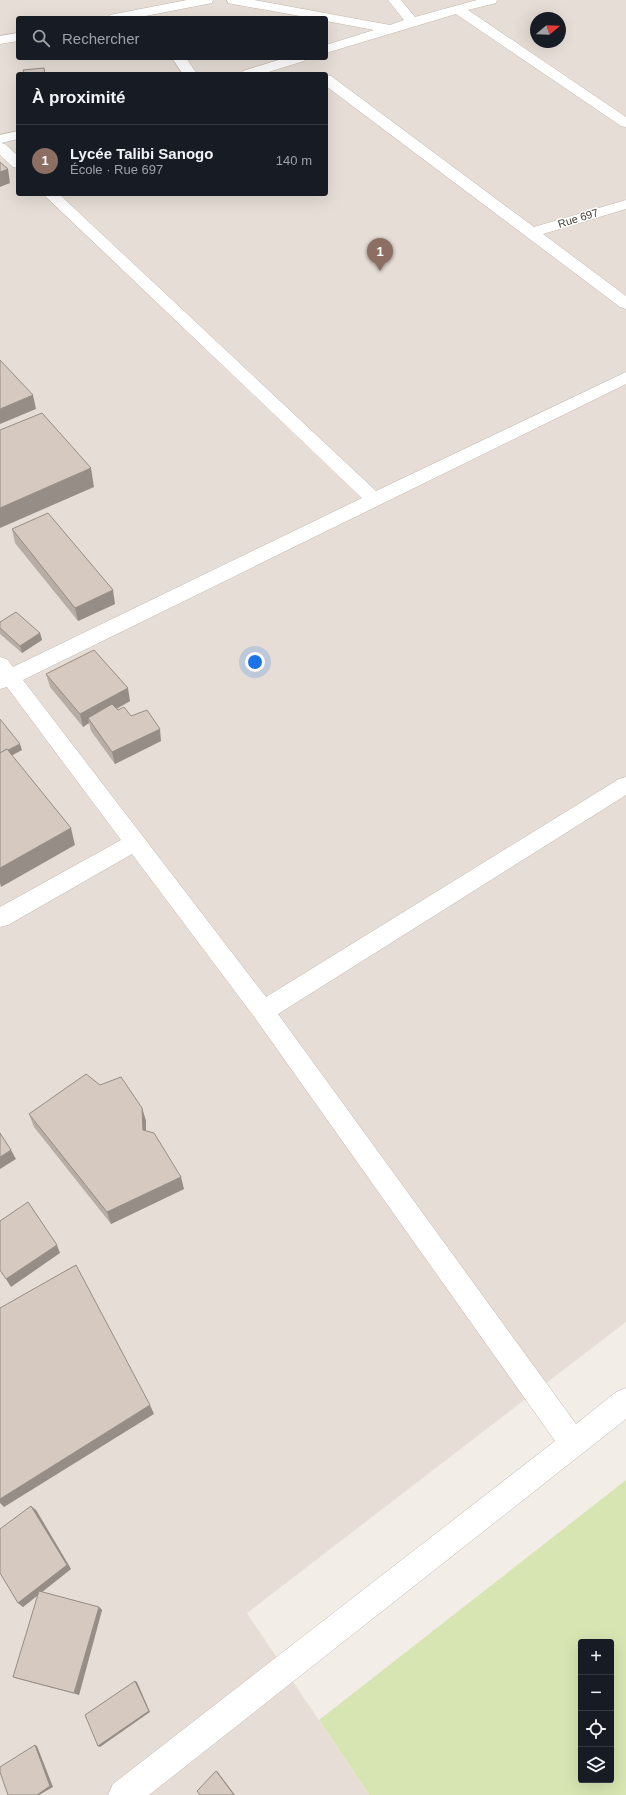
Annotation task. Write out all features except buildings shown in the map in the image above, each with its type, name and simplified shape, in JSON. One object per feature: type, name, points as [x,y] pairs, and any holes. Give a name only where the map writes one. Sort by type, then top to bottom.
[{"type":"street","points":[[137,16],[148,15],[207,0]]},
{"type":"street","points":[[233,0],[320,16]]},
{"type":"street","points":[[394,0],[412,22]]},
{"type":"street","points":[[328,48],[412,22],[491,0]]},
{"type":"street","points":[[457,9],[626,123]]},
{"type":"street","points":[[328,17],[391,29]]},
{"type":"street","points":[[0,40],[16,37]]},
{"type":"street","points":[[180,60],[189,72]]},
{"type":"street","points":[[261,72],[308,65]]},
{"type":"street","points":[[328,81],[626,304]]},
{"type":"street","points":[[0,139],[16,135]]},
{"type":"street","points":[[0,147],[16,162]]},
{"type":"street","points":[[52,196],[375,500]]},
{"type":"street","name":"Rue 697","points":[[531,233],[626,204]]},
{"type":"street","points":[[573,1443],[263,1011],[135,842],[3,674],[375,500],[626,377]]},
{"type":"street","points":[[263,1011],[626,785]]},
{"type":"street","points":[[0,918],[135,842]]},
{"type":"street","points":[[124,1795],[626,1402]]},
{"type":"shaded area","points":[[0,0],[626,0],[626,1322],[247,1613],[369,1795],[0,1795]]},
{"type":"green space","points":[[626,1480],[626,1795],[369,1795],[319,1720]]},
{"type":"place","name":"Lycée Talibi Sanogo","points":[[380,271]]}]
